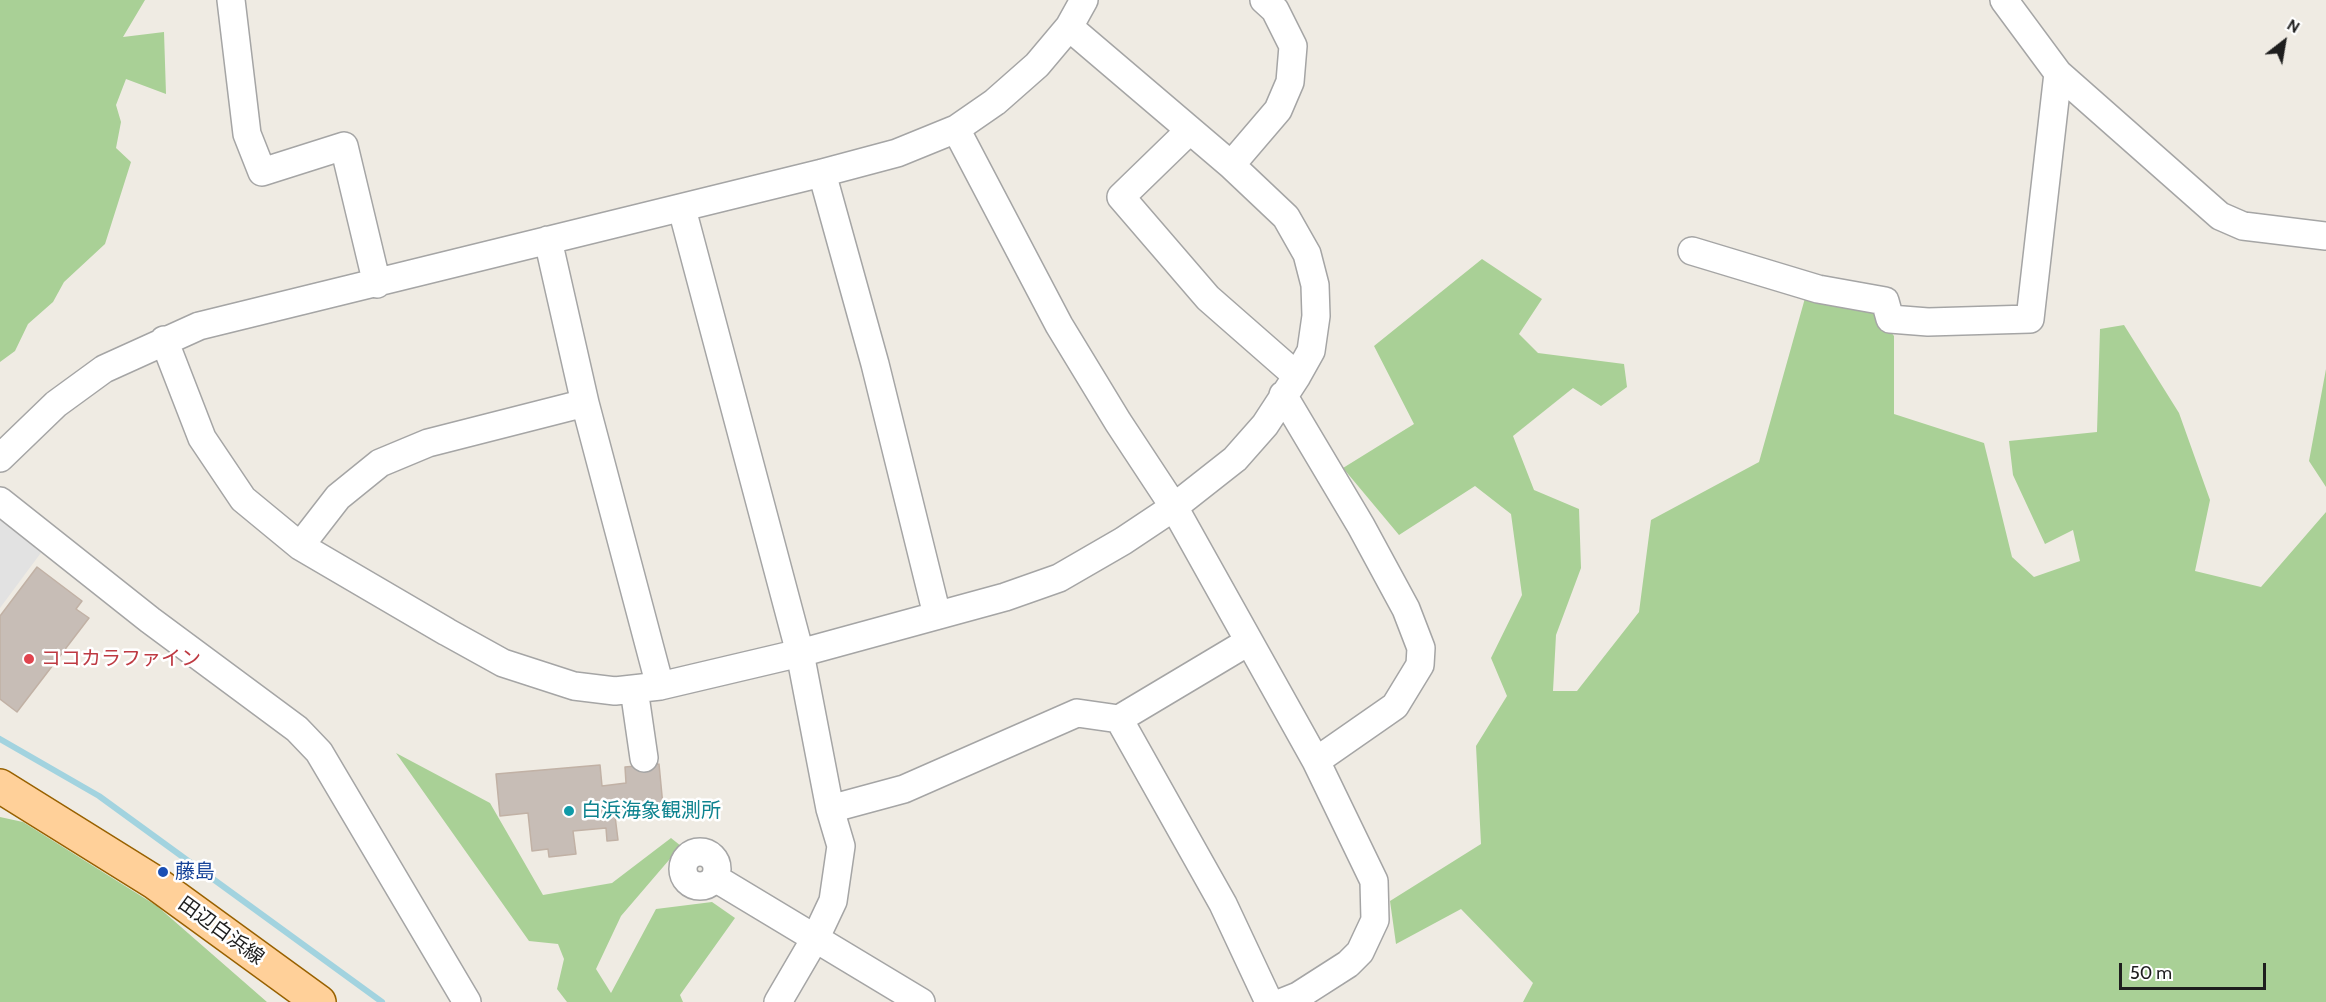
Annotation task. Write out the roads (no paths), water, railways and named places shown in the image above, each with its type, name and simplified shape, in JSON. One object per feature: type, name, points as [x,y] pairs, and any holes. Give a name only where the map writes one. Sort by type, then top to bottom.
[{"type":"main road","name":"田辺白浜線","points":[[0,786],[154,882],[319,1002]]},
{"type":"street","points":[[231,0],[247,135],[262,172],[344,146],[376,284]]},
{"type":"street","points":[[0,458],[56,404],[104,369],[199,326],[822,173],[897,153],[956,129],[995,102],[1028,72],[1069,27],[1083,0]]},
{"type":"street","points":[[1231,165],[1278,110],[1290,82],[1293,46],[1275,10],[1264,0]]},
{"type":"street","points":[[2004,0],[2058,73],[2220,216],[2243,226],[2326,236]]},
{"type":"street","points":[[164,340],[202,438],[243,499],[300,546],[503,663],[574,686],[615,691],[647,687],[800,653],[1005,597],[1059,578],[1174,507],[1235,459],[1265,425],[1311,351],[1316,316],[1315,285],[1307,254],[1286,217],[1231,165],[1069,27]]},
{"type":"street","points":[[1692,251],[1818,289],[1885,301],[1890,319],[1928,322],[2030,320],[2058,73]]},
{"type":"street","points":[[956,129],[1059,325],[1174,507],[1316,761],[1374,880],[1375,920],[1365,944],[1348,964],[1298,996],[1283,1002]]},
{"type":"street","points":[[1189,131],[1121,197],[1208,298],[1290,385],[1406,609],[1421,648],[1420,665],[1395,706],[1316,761]]},
{"type":"street","points":[[822,173],[875,364],[937,615]]},
{"type":"street","points":[[682,209],[800,653],[830,809],[841,846],[833,901],[816,937],[778,1002]]},
{"type":"street","points":[[548,240],[647,687],[644,758]]},
{"type":"street","points":[[300,546],[338,497],[381,463],[428,443],[585,403]]},
{"type":"street","points":[[0,501],[150,620],[297,729],[319,752],[467,1002]]},
{"type":"street","points":[[830,809],[903,789],[1077,713],[1119,719],[1248,642]]},
{"type":"street","points":[[1119,719],[1223,904],[1269,1002]]},
{"type":"street","points":[[715,878],[921,1002]]},
{"type":"waterway","points":[[0,739],[99,796],[382,1002]]},
{"type":"place","name":"ココカラファイン","points":[[29,659]]},
{"type":"place","name":"白浜海象観測所","points":[[569,811]]},
{"type":"place","name":"藤島","points":[[163,872]]}]
